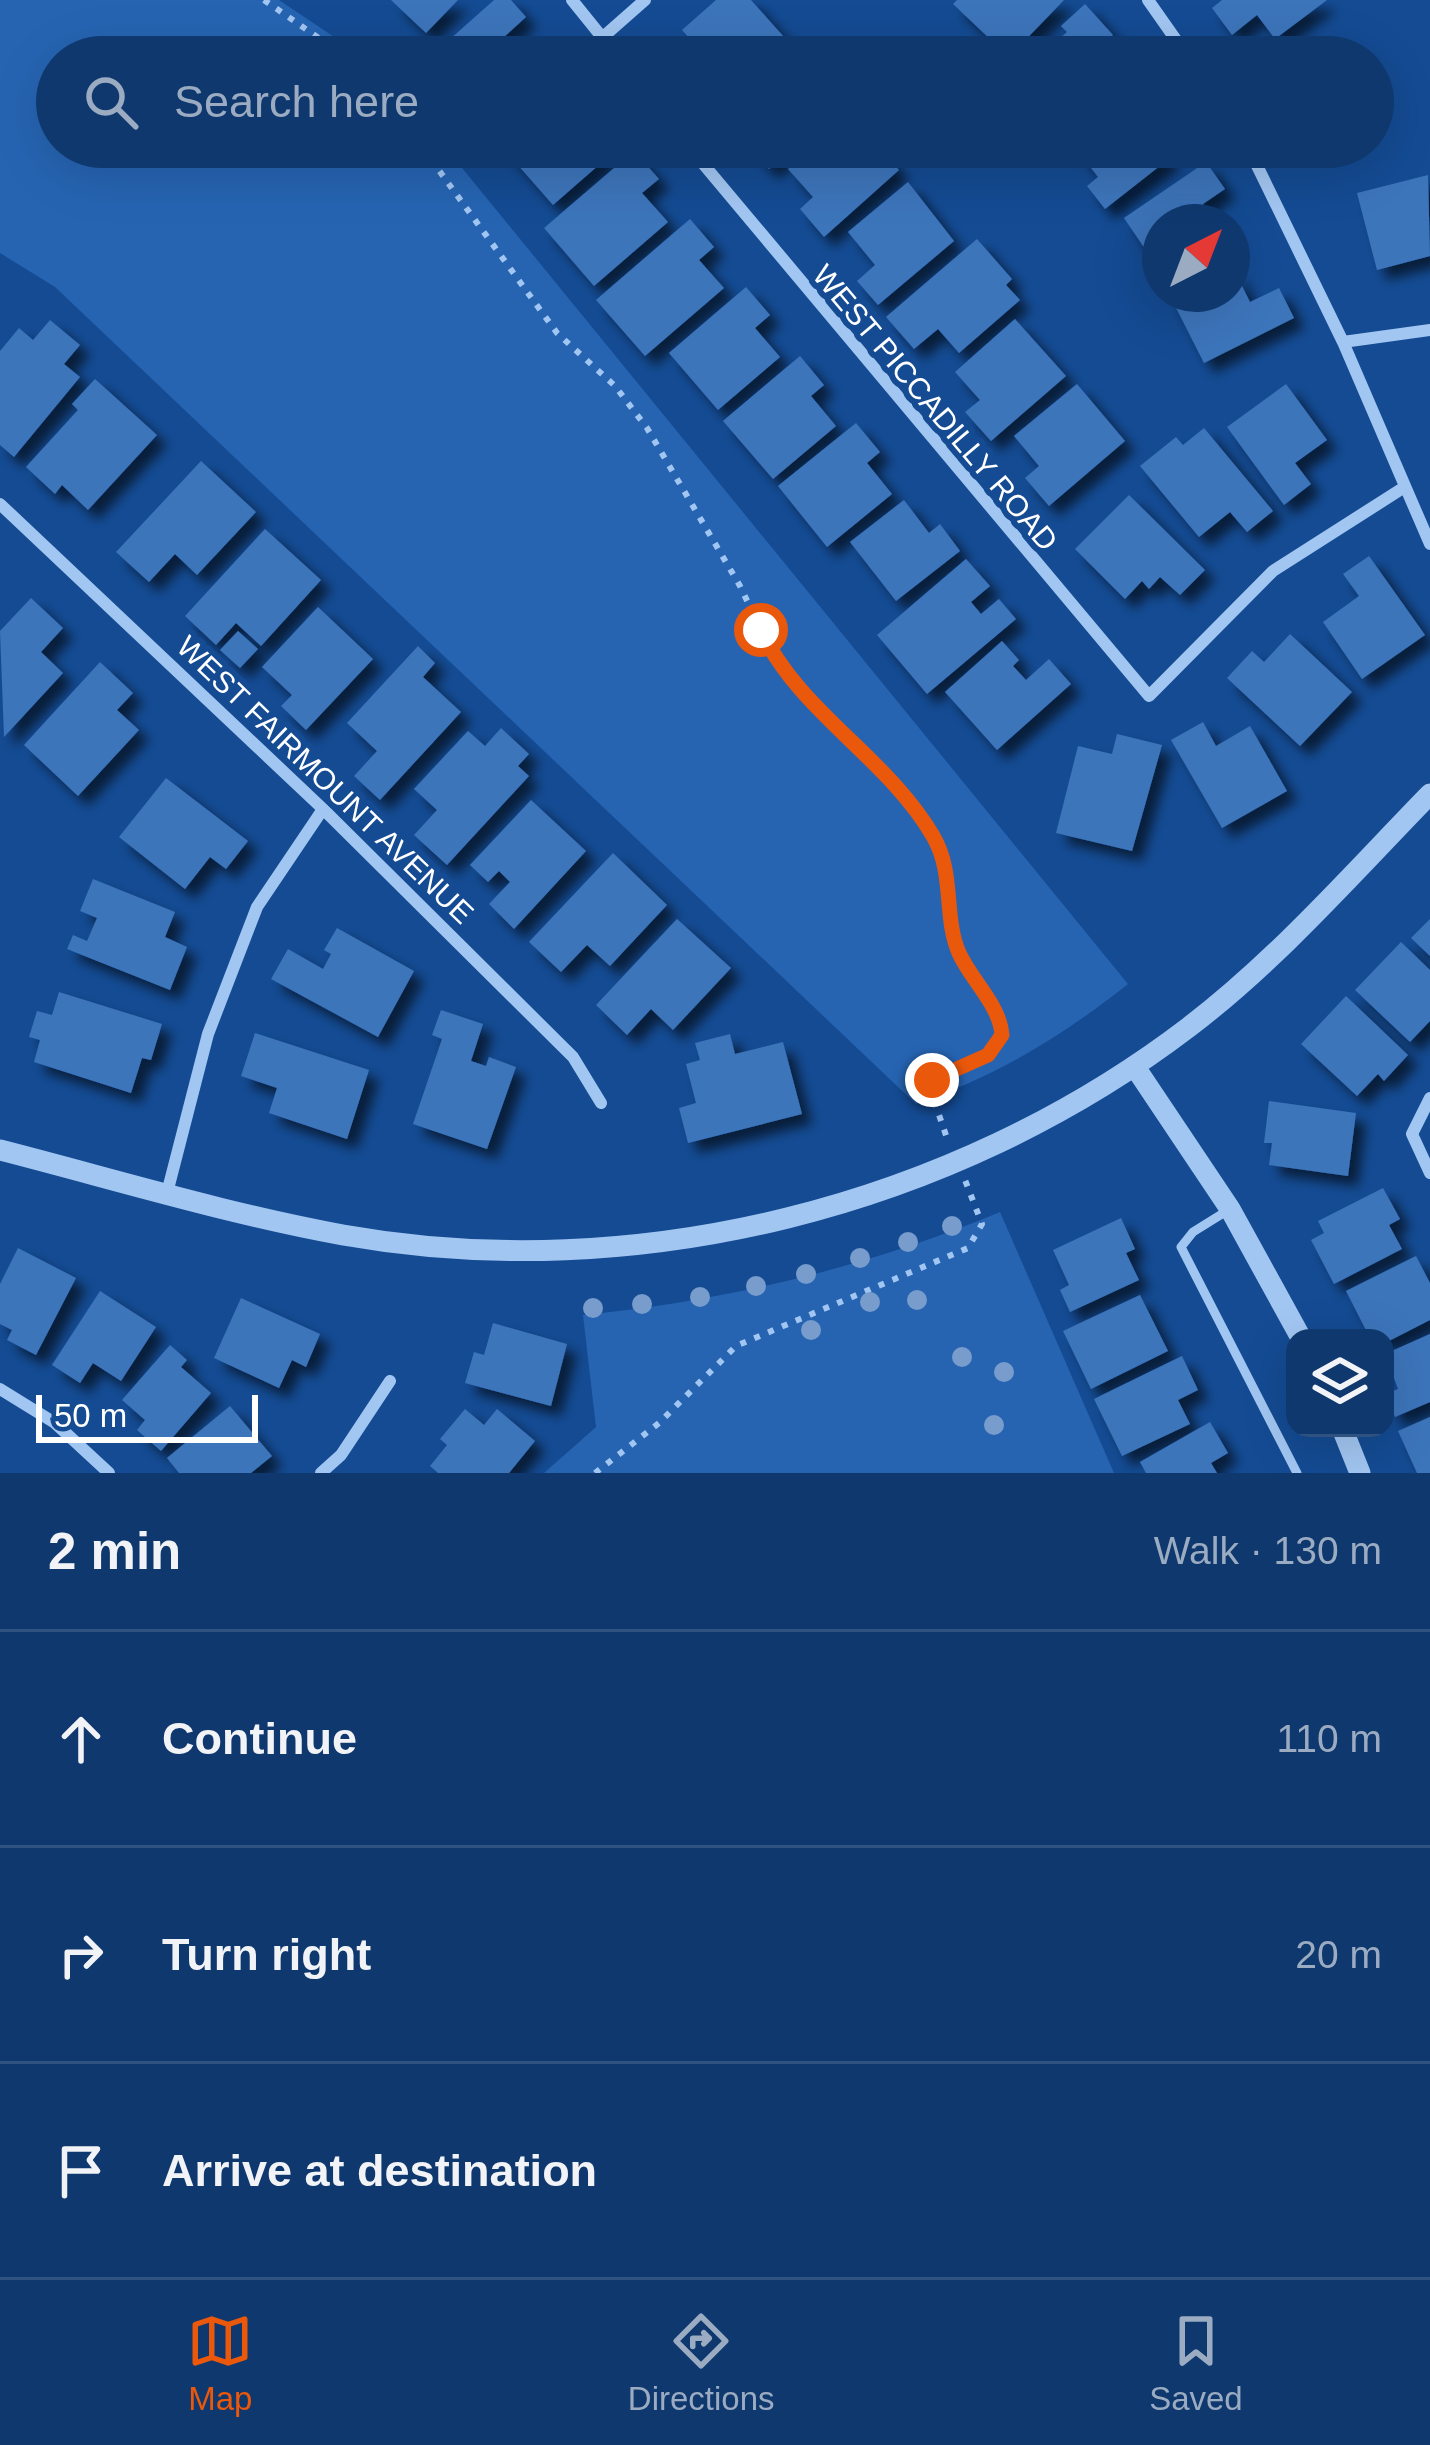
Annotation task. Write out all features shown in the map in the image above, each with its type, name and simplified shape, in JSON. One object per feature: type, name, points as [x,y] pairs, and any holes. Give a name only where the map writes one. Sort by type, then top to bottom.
[{"type":"street","points":[[572,0],[600,36]]},
{"type":"street","points":[[604,36],[645,0]]},
{"type":"street","points":[[1148,0],[1173,36]]},
{"type":"street","name":"WEST PICCADILLY ROAD","points":[[707,168],[1149,696],[1273,571],[1403,488]]},
{"type":"street","points":[[1258,168],[1343,342],[1430,544]]},
{"type":"street","points":[[1343,342],[1430,329]]},
{"type":"street","name":"WEST FAIRMOUNT AVENUE","points":[[0,504],[323,809],[572,1057],[601,1103]]},
{"type":"street","points":[[0,1150],[341,1234],[412,1244],[529,1248],[676,1240],[795,1216],[909,1180],[1034,1126],[1135,1067],[1283,945],[1430,794]]},
{"type":"street","points":[[167,1193],[208,1034],[257,907],[323,809]]},
{"type":"street","points":[[1135,1067],[1229,1209],[1296,1329]]},
{"type":"street","points":[[1430,1098],[1412,1134],[1430,1173]]},
{"type":"street","points":[[321,1473],[341,1455],[390,1381]]},
{"type":"street","points":[[0,1389],[55,1423],[109,1473]]},
{"type":"street","points":[[1345,1437],[1354,1471]]},
{"type":"lane","points":[[1229,1209],[1193,1232],[1181,1246],[1297,1473]]},
{"type":"path","points":[[264,0],[316,36]]},
{"type":"path","points":[[437,168],[557,333],[615,386],[647,428],[740,586],[779,667],[849,734],[935,839],[948,873],[958,950],[999,1019],[1002,1035],[988,1055],[932,1080],[928,1092],[938,1118]]},
{"type":"path","points":[[596,1473],[659,1423],[736,1346],[968,1248],[982,1230],[976,1206]]},
{"type":"shaded area","points":[[0,0],[279,0],[333,36],[36,36],[36,168],[462,168],[1128,984],[1027,1053],[916,1104],[55,287],[0,253]]},
{"type":"shaded area","points":[[1000,1212],[1114,1473],[544,1473],[596,1427],[583,1315],[795,1279],[898,1250]]},
{"type":"building","points":[[391,0],[458,0],[426,33]]},
{"type":"building","points":[[494,0],[511,0],[526,17],[505,36],[454,36]]},
{"type":"building","points":[[716,0],[751,0],[783,36],[687,36],[682,30]]},
{"type":"building","points":[[957,0],[1064,0],[1029,36],[987,36],[953,4]]},
{"type":"building","points":[[1222,0],[1327,0],[1279,36],[1273,36],[1257,15],[1232,35],[1212,8]]},
{"type":"building","points":[[1085,4],[1113,35],[1063,36],[1067,32],[1061,26]]},
{"type":"building","points":[[520,168],[595,168],[553,205]]},
{"type":"building","points":[[614,168],[649,168],[659,179],[642,193],[668,222],[594,286],[544,228]]},
{"type":"building","points":[[1091,168],[1157,168],[1105,209],[1087,186],[1098,177]]},
{"type":"building","points":[[1197,168],[1210,168],[1225,189],[1203,204],[1144,204]]},
{"type":"building","points":[[788,169],[899,170],[824,237],[800,209],[813,197]]},
{"type":"building","points":[[1428,175],[1430,256],[1377,270],[1357,193]]},
{"type":"building","points":[[908,182],[954,241],[878,305],[857,281],[875,265],[848,232]]},
{"type":"building","points":[[1142,206],[1142,244],[1124,218]]},
{"type":"building","points":[[690,219],[714,247],[699,260],[724,288],[645,356],[596,300]]},
{"type":"building","points":[[977,239],[1012,279],[1006,285],[1020,300],[959,353],[938,329],[914,349],[886,317]]},
{"type":"building","points":[[746,287],[770,315],[755,328],[780,357],[718,410],[669,353]]},
{"type":"building","points":[[1279,288],[1294,318],[1204,363],[1178,312],[1250,312],[1250,302]]},
{"type":"building","points":[[1015,319],[1066,376],[991,441],[965,412],[980,400],[955,372]]},
{"type":"building","points":[[50,320],[80,345],[64,364],[80,377],[14,457],[0,445],[0,351],[19,328],[33,340]]},
{"type":"building","points":[[800,356],[824,385],[811,396],[836,426],[773,479],[723,421]]},
{"type":"building","points":[[95,379],[157,435],[88,510],[62,485],[55,494],[26,467],[78,410],[72,404]]},
{"type":"building","points":[[1077,384],[1125,441],[1049,506],[1025,478],[1039,466],[1014,436]]},
{"type":"building","points":[[1286,384],[1327,440],[1295,463],[1311,484],[1284,505],[1227,427]]},
{"type":"building","points":[[856,423],[880,452],[867,463],[892,494],[827,547],[778,486]]},
{"type":"building","points":[[1204,428],[1273,511],[1247,532],[1230,512],[1199,537],[1140,466],[1176,437],[1183,445]]},
{"type":"building","points":[[201,461],[256,512],[197,575],[175,554],[149,582],[116,552]]},
{"type":"building","points":[[1129,495],[1205,570],[1180,595],[1160,577],[1149,589],[1142,581],[1125,599],[1075,549]]},
{"type":"building","points":[[904,500],[929,533],[940,524],[960,551],[896,601],[850,542]]},
{"type":"building","points":[[265,529],[321,580],[261,646],[236,623],[216,645],[185,616]]},
{"type":"building","points":[[1369,556],[1425,635],[1362,679],[1323,622],[1359,596],[1343,574]]},
{"type":"building","points":[[966,559],[990,586],[971,602],[981,614],[999,599],[1016,619],[927,694],[877,635]]},
{"type":"building","points":[[31,598],[63,628],[41,652],[63,673],[4,737],[0,631]]},
{"type":"building","points":[[318,607],[373,659],[306,730],[281,706],[292,695],[262,667]]},
{"type":"building","points":[[238,631],[258,649],[240,668],[220,650]]},
{"type":"building","points":[[1290,634],[1352,692],[1300,746],[1227,678],[1252,651],[1264,662]]},
{"type":"building","points":[[1002,641],[1019,660],[1013,666],[1026,680],[1049,659],[1071,684],[997,750],[945,692]]},
{"type":"building","points":[[418,646],[435,663],[423,677],[461,712],[380,800],[354,776],[377,751],[347,723]]},
{"type":"building","points":[[100,662],[133,693],[117,710],[139,730],[78,796],[24,745]]},
{"type":"building","points":[[1203,722],[1216,746],[1250,726],[1287,791],[1222,828],[1171,740]]},
{"type":"building","points":[[501,728],[529,754],[518,766],[529,776],[447,865],[414,835],[437,810],[414,789],[468,731],[485,746]]},
{"type":"building","points":[[1117,734],[1162,745],[1132,851],[1056,833],[1078,746],[1112,754]]},
{"type":"building","points":[[166,778],[248,841],[226,869],[210,857],[185,889],[119,837]]},
{"type":"building","points":[[531,800],[586,851],[514,929],[489,904],[510,882],[499,871],[488,882],[470,865]]},
{"type":"building","points":[[613,853],[667,905],[610,966],[587,945],[561,972],[529,942]]},
{"type":"building","points":[[93,879],[175,912],[165,937],[187,947],[170,990],[67,949],[73,935],[87,941],[97,918],[80,911]]},
{"type":"building","points":[[677,919],[731,968],[673,1030],[651,1009],[627,1035],[596,1005]]},
{"type":"building","points":[[1430,919],[1430,956],[1411,938]]},
{"type":"building","points":[[337,928],[414,971],[378,1037],[271,979],[288,949],[323,969],[331,954],[324,950]]},
{"type":"building","points":[[1401,942],[1430,970],[1430,1021],[1410,1042],[1355,990]]},
{"type":"building","points":[[59,992],[162,1024],[151,1060],[142,1058],[131,1093],[34,1062],[40,1040],[29,1037],[37,1011],[52,1015]]},
{"type":"building","points":[[1346,996],[1408,1055],[1384,1081],[1378,1074],[1357,1096],[1301,1044]]},
{"type":"building","points":[[441,1010],[483,1024],[471,1061],[486,1066],[489,1057],[516,1067],[487,1149],[413,1124],[442,1039],[432,1035]]},
{"type":"building","points":[[255,1033],[369,1070],[347,1139],[269,1113],[277,1088],[241,1076]]},
{"type":"building","points":[[730,1034],[735,1054],[783,1042],[802,1114],[688,1143],[679,1108],[696,1103],[686,1064],[700,1060],[695,1043]]},
{"type":"building","points":[[1269,1101],[1356,1113],[1348,1176],[1269,1165],[1272,1143],[1264,1143]]},
{"type":"building","points":[[1383,1188],[1400,1219],[1389,1225],[1402,1249],[1334,1284],[1311,1240],[1324,1233],[1318,1221]]},
{"type":"building","points":[[1121,1218],[1135,1249],[1126,1253],[1139,1280],[1070,1312],[1060,1290],[1069,1285],[1053,1250]]},
{"type":"building","points":[[18,1248],[76,1278],[36,1355],[7,1340],[12,1330],[0,1324],[0,1284]]},
{"type":"building","points":[[1416,1256],[1430,1283],[1430,1320],[1394,1338],[1394,1329],[1365,1329],[1346,1291]]},
{"type":"building","points":[[100,1291],[156,1327],[121,1381],[93,1363],[80,1383],[52,1365]]},
{"type":"building","points":[[1140,1295],[1168,1351],[1091,1389],[1063,1331]]},
{"type":"building","points":[[241,1298],[320,1334],[306,1367],[292,1360],[279,1388],[214,1358]]},
{"type":"building","points":[[493,1323],[567,1344],[551,1406],[465,1383],[474,1352],[484,1355]]},
{"type":"building","points":[[1430,1334],[1430,1402],[1395,1417],[1394,1391],[1398,1389],[1394,1350]]},
{"type":"building","points":[[170,1345],[187,1360],[181,1367],[211,1393],[161,1451],[137,1430],[145,1420],[122,1400]]},
{"type":"building","points":[[1182,1356],[1198,1390],[1178,1400],[1190,1424],[1122,1456],[1094,1399]]},
{"type":"building","points":[[230,1406],[272,1456],[251,1473],[179,1473],[167,1458]]},
{"type":"building","points":[[465,1409],[484,1425],[497,1409],[535,1441],[509,1473],[438,1473],[430,1466],[447,1445],[440,1439]]},
{"type":"building","points":[[1430,1417],[1430,1473],[1417,1473],[1398,1431]]},
{"type":"building","points":[[1210,1422],[1228,1453],[1211,1463],[1217,1473],[1146,1473],[1140,1462]]},
{"type":"route","points":[[761,630],[787,677],[849,734],[925,823],[943,856],[958,950],[999,1019],[1002,1035],[988,1055],[945,1070],[932,1080]]}]
